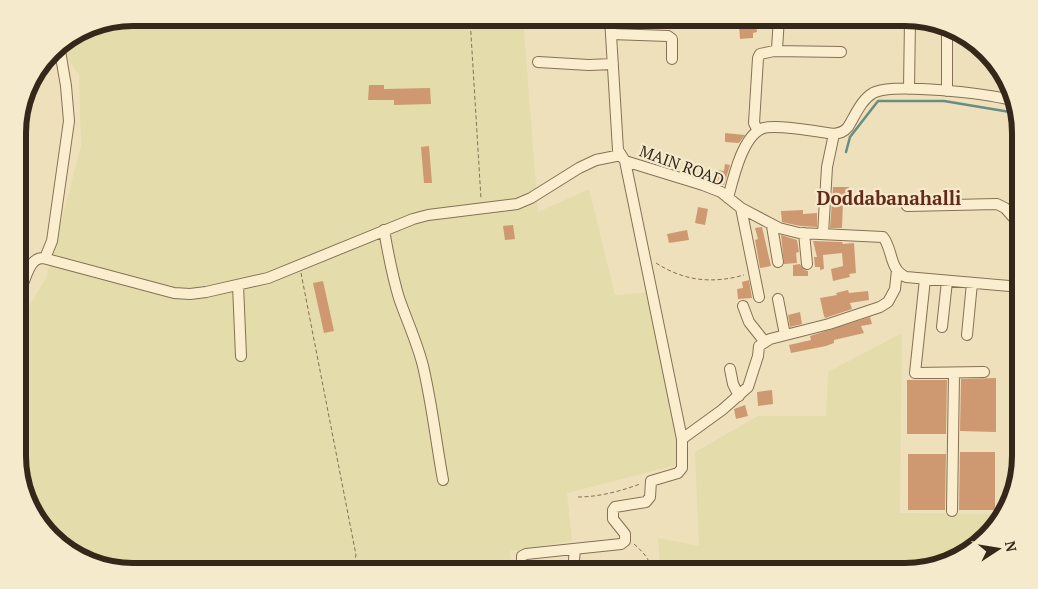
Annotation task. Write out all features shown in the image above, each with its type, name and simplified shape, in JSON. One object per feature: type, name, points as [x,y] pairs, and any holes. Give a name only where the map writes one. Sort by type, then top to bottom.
[{"type":"street","name":"MAIN ROAD","points":[[610,26],[618,150],[623,158],[721,192],[741,208],[772,226],[804,233],[883,237],[897,270]]},
{"type":"street","points":[[774,51],[778,46],[779,26]]},
{"type":"street","points":[[909,89],[910,26]]},
{"type":"street","points":[[611,34],[668,36],[672,38],[672,59]]},
{"type":"street","points":[[946,34],[947,91]]},
{"type":"street","points":[[758,131],[754,123],[758,58],[760,54],[774,51],[841,52]]},
{"type":"street","points":[[45,258],[52,241],[69,121],[61,55]]},
{"type":"street","points":[[538,62],[589,66],[612,64]]},
{"type":"street","points":[[728,198],[738,165],[748,143],[758,131],[766,127],[834,134],[845,131],[868,98],[875,92],[884,90],[947,91],[1006,99]]},
{"type":"street","points":[[823,234],[827,167],[834,134]]},
{"type":"street","points":[[26,277],[33,261],[37,258],[45,258],[174,293],[190,294],[238,285],[268,278],[384,230],[428,215],[517,204],[531,198],[596,160],[623,158],[682,439],[682,468],[678,473],[651,481],[650,497],[646,502],[615,507],[612,510],[612,518],[626,537],[621,544],[549,550],[526,554],[522,556],[521,563]]},
{"type":"street","points":[[906,206],[997,204],[1005,208],[1012,216]]},
{"type":"street","points":[[741,208],[759,297]]},
{"type":"street","points":[[772,226],[778,262]]},
{"type":"street","points":[[384,230],[392,276],[415,337],[423,367],[432,409],[443,480]]},
{"type":"street","points":[[804,233],[807,264]]},
{"type":"street","points":[[682,439],[748,387],[758,356],[758,348],[764,341],[829,324],[880,307],[888,302],[895,289],[897,270]]},
{"type":"street","points":[[897,270],[906,277],[1012,286]]},
{"type":"street","points":[[925,279],[915,373],[984,372]]},
{"type":"street","points":[[942,327],[947,281]]},
{"type":"street","points":[[968,335],[972,283]]},
{"type":"street","points":[[238,285],[241,356]]},
{"type":"street","points":[[778,299],[785,335]]},
{"type":"street","points":[[743,306],[749,322],[764,341]]},
{"type":"street","points":[[730,368],[733,384],[739,396]]},
{"type":"street","points":[[952,511],[954,372]]},
{"type":"street","points":[[574,563],[575,549]]},
{"type":"path","points":[[471,26],[482,208]]},
{"type":"path","points":[[644,255],[674,273],[690,276],[701,281],[729,279],[753,272]]},
{"type":"path","points":[[300,265],[356,555],[354,563]]},
{"type":"path","points":[[578,497],[610,493],[651,481]]},
{"type":"path","points":[[626,537],[650,563]]},
{"type":"shaded area","points":[[524,26],[538,212],[589,189],[615,295],[652,292],[677,435],[677,465],[567,493],[572,541],[510,551],[511,563],[134,563],[120,562],[92,555],[74,545],[53,526],[34,497],[27,469],[26,455],[26,312],[46,278],[81,146],[79,75],[68,60],[66,51],[74,44],[99,32],[120,27]]},
{"type":"shaded area","points":[[902,333],[900,513],[994,514],[990,521],[987,524],[973,524],[973,538],[952,552],[925,561],[911,563],[660,563],[658,538],[699,546],[695,452],[758,416],[826,416],[828,372]]},
{"type":"building","points":[[739,26],[756,26],[757,32],[753,33],[753,38],[740,39]]},
{"type":"building","points":[[369,85],[384,85],[384,89],[430,88],[431,104],[394,105],[394,100],[368,100]]},
{"type":"building","points":[[725,133],[745,135],[739,143],[725,142]]},
{"type":"building","points":[[429,146],[432,183],[424,183],[421,147]]},
{"type":"building","points":[[725,164],[730,165],[724,185],[716,183],[718,170],[724,171]]},
{"type":"building","points":[[833,187],[849,187],[848,202],[843,202],[842,228],[830,228]]},
{"type":"building","points":[[698,207],[708,209],[705,225],[695,223]]},
{"type":"building","points":[[803,210],[803,214],[817,213],[817,227],[782,222],[781,211]]},
{"type":"building","points":[[513,225],[515,239],[505,240],[503,226]]},
{"type":"building","points":[[762,227],[771,266],[760,268],[755,240],[758,239],[755,228]]},
{"type":"building","points":[[687,230],[689,240],[669,243],[667,234]]},
{"type":"building","points":[[781,235],[797,240],[799,252],[796,253],[797,263],[784,264]]},
{"type":"building","points":[[813,241],[842,242],[843,244],[854,243],[856,273],[849,274],[850,277],[833,281],[831,269],[843,266],[842,253],[823,255],[824,269],[820,270],[820,267],[815,267],[814,257],[817,257]]},
{"type":"building","points":[[800,264],[804,270],[808,271],[808,276],[793,276],[793,265]]},
{"type":"building","points":[[749,280],[752,298],[738,299],[737,289],[743,288],[742,282]]},
{"type":"building","points":[[323,281],[334,331],[324,333],[313,283]]},
{"type":"building","points":[[848,290],[849,293],[868,291],[869,300],[850,303],[852,309],[825,318],[820,298],[837,295],[836,293]]},
{"type":"building","points":[[800,312],[802,324],[790,327],[788,315]]},
{"type":"building","points":[[870,317],[872,324],[861,326],[864,333],[834,340],[834,343],[826,346],[791,353],[789,345],[811,340],[810,336]]},
{"type":"building","points":[[996,378],[996,432],[960,431],[961,379]]},
{"type":"building","points":[[907,380],[947,380],[946,434],[907,434]]},
{"type":"building","points":[[772,390],[773,404],[758,406],[757,392]]},
{"type":"building","points":[[745,405],[748,416],[736,419],[734,409]]},
{"type":"building","points":[[960,452],[995,452],[995,510],[959,510]]},
{"type":"building","points":[[908,454],[946,454],[945,510],[908,510]]},
{"type":"waterway","points":[[846,152],[850,137],[878,101],[944,101],[1010,112]]},
{"type":"district","name":"Doddabanahalli","points":[[889,198]]}]
